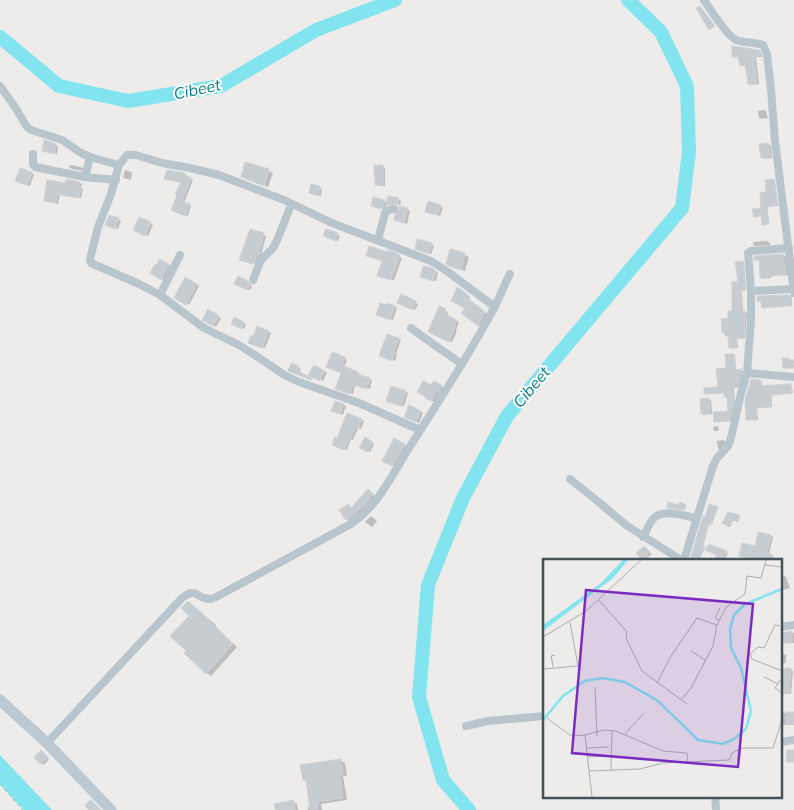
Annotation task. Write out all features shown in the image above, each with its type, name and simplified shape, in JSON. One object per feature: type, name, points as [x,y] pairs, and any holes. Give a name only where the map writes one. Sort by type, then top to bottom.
[{"type":"street","points":[[704,0],[729,35],[738,41],[756,42],[763,45],[767,54],[775,141],[794,293]]},
{"type":"street","points":[[0,86],[26,127],[62,140],[90,157],[118,165]]},
{"type":"street","points":[[33,154],[33,164],[35,167],[116,180]]},
{"type":"street","points":[[420,430],[359,403],[284,375],[239,345],[204,328],[160,295],[93,264],[90,260],[98,227],[112,194],[118,165],[124,157],[136,155],[162,163],[219,175],[271,195],[332,223],[431,261],[495,307]]},
{"type":"street","points":[[85,176],[90,157]]},
{"type":"street","points":[[253,280],[262,260],[273,248],[278,238],[291,204]]},
{"type":"street","points":[[378,240],[385,213],[394,208]]},
{"type":"street","points":[[682,559],[713,466],[717,458],[728,446],[731,438],[740,393],[748,374],[751,291],[748,253],[749,251],[788,248]]},
{"type":"street","points":[[160,295],[180,254]]},
{"type":"street","points":[[47,744],[187,594],[193,593],[207,599],[218,596],[359,519],[371,507],[462,364],[495,307],[510,274]]},
{"type":"street","points":[[751,291],[793,289]]},
{"type":"street","points":[[411,328],[462,364]]},
{"type":"street","points":[[748,374],[794,377]]},
{"type":"street","points":[[570,479],[626,525],[680,559]]},
{"type":"street","points":[[643,537],[654,518],[660,514],[696,518]]},
{"type":"street","points":[[0,700],[47,744],[111,810]]},
{"type":"street","points":[[466,726],[488,721],[543,716]]},
{"type":"path","points":[[0,784],[23,810]]},
{"type":"water","points":[[0,755],[52,810],[24,810],[0,784]]},
{"type":"building","points":[[700,6],[715,26],[709,30],[696,8]]},
{"type":"building","points":[[732,46],[759,50],[762,56],[754,56],[757,84],[748,84],[745,64],[740,66],[738,57],[732,57]]},
{"type":"building","points":[[44,140],[56,144],[55,154],[42,151]]},
{"type":"building","points":[[768,143],[770,157],[761,158],[759,144]]},
{"type":"building","points":[[245,162],[269,169],[264,186],[241,177]]},
{"type":"building","points":[[374,165],[383,165],[383,185],[375,185]]},
{"type":"building","points":[[20,168],[32,172],[27,185],[15,181]]},
{"type":"building","points":[[167,170],[185,173],[184,175],[191,178],[182,201],[190,204],[185,216],[171,210],[177,195],[175,194],[181,182],[164,179]]},
{"type":"building","points":[[66,179],[80,182],[79,198],[57,194],[56,203],[44,201],[47,180],[65,183]]},
{"type":"building","points":[[774,179],[777,205],[767,207],[769,224],[762,225],[761,216],[754,217],[752,209],[761,208],[760,194],[761,192],[766,192],[765,180]]},
{"type":"building","points":[[311,184],[320,186],[318,196],[309,193]]},
{"type":"building","points":[[388,196],[399,198],[398,205],[394,203],[386,205]]},
{"type":"building","points":[[373,197],[385,200],[381,209],[371,206]]},
{"type":"building","points":[[428,201],[441,205],[438,215],[425,212]]},
{"type":"building","points":[[399,206],[408,208],[404,223],[394,220]]},
{"type":"building","points":[[109,215],[119,218],[115,229],[105,225]]},
{"type":"building","points":[[139,217],[151,222],[145,236],[133,230]]},
{"type":"building","points":[[250,229],[264,233],[260,253],[253,264],[239,260]]},
{"type":"building","points":[[326,229],[338,233],[336,241],[323,236]]},
{"type":"building","points":[[417,239],[432,243],[429,254],[415,249]]},
{"type":"building","points":[[369,246],[400,255],[391,280],[377,276],[382,261],[366,256]]},
{"type":"building","points":[[450,249],[465,253],[461,270],[446,264]]},
{"type":"building","points":[[783,254],[786,274],[769,275],[769,278],[760,278],[759,260],[754,260],[754,256]]},
{"type":"building","points":[[160,259],[169,264],[161,280],[150,273]]},
{"type":"building","points":[[743,261],[745,290],[741,290],[742,311],[745,311],[744,338],[736,339],[737,348],[729,348],[728,336],[722,333],[721,319],[728,318],[728,311],[732,311],[732,282],[738,281],[735,262]]},
{"type":"building","points":[[423,266],[436,271],[433,281],[420,277]]},
{"type":"building","points":[[238,276],[247,280],[250,285],[248,290],[234,284]]},
{"type":"building","points":[[185,277],[197,284],[186,305],[174,298]]},
{"type":"building","points":[[457,287],[485,312],[478,326],[461,313],[465,308],[451,301]]},
{"type":"building","points":[[401,294],[416,301],[413,310],[397,303]]},
{"type":"building","points":[[789,295],[791,297],[791,305],[762,308],[761,301],[757,301],[757,296]]},
{"type":"building","points":[[380,303],[387,305],[388,303],[395,306],[390,320],[376,315]]},
{"type":"building","points":[[439,306],[446,309],[444,313],[457,320],[449,342],[428,332]]},
{"type":"building","points":[[208,309],[219,316],[213,326],[202,320]]},
{"type":"building","points":[[234,317],[244,322],[241,329],[231,324]]},
{"type":"building","points":[[257,326],[269,331],[262,348],[248,343]]},
{"type":"building","points":[[387,334],[399,338],[392,361],[379,356]]},
{"type":"building","points":[[332,352],[345,357],[342,365],[358,372],[357,374],[370,378],[367,389],[353,385],[350,394],[335,389],[341,373],[326,367]]},
{"type":"building","points":[[725,354],[734,354],[735,370],[742,369],[737,387],[733,387],[734,400],[729,421],[714,422],[713,412],[728,411],[727,397],[724,397],[724,393],[704,394],[704,388],[718,387],[716,369],[726,368]]},
{"type":"building","points":[[782,358],[794,360],[794,368],[783,368]]},
{"type":"building","points":[[291,363],[299,366],[297,371],[312,378],[311,380],[288,371]]},
{"type":"building","points":[[314,365],[325,371],[320,381],[308,375]]},
{"type":"building","points":[[751,379],[760,380],[761,386],[791,384],[792,393],[771,395],[771,407],[756,408],[757,420],[746,420],[745,400]]},
{"type":"building","points":[[423,381],[431,385],[434,381],[442,385],[431,401],[417,392]]},
{"type":"building","points":[[391,386],[406,391],[401,406],[386,401]]},
{"type":"building","points":[[709,398],[710,414],[701,414],[700,399]]},
{"type":"building","points":[[335,401],[344,404],[340,414],[331,411]]},
{"type":"building","points":[[409,405],[421,411],[416,422],[404,417]]},
{"type":"building","points":[[347,413],[362,419],[358,429],[355,428],[344,450],[332,445],[335,437],[337,438]]},
{"type":"building","points":[[365,437],[373,442],[367,452],[359,448]]},
{"type":"building","points":[[394,438],[405,444],[392,466],[382,461]]},
{"type":"building","points":[[368,489],[373,494],[364,506],[346,520],[339,510],[348,504],[351,508]]},
{"type":"building","points":[[668,502],[679,505],[680,502],[686,505],[685,510],[667,508]]},
{"type":"building","points":[[709,504],[718,507],[711,525],[708,524],[703,542],[705,546],[699,559],[690,559],[703,516],[705,517]]},
{"type":"building","points":[[728,512],[740,515],[738,522],[733,520],[730,527],[722,523]]},
{"type":"building","points":[[758,532],[771,535],[767,553],[772,554],[770,559],[751,559],[739,556],[742,543],[755,546]]},
{"type":"building","points":[[709,544],[727,551],[723,559],[715,559],[717,555],[705,550]]},
{"type":"building","points":[[644,546],[650,552],[644,559],[636,553]]},
{"type":"building","points":[[188,601],[233,644],[206,674],[184,653],[186,651],[170,636],[189,616],[181,608]]},
{"type":"building","points":[[792,631],[792,643],[782,643],[782,633]]},
{"type":"building","points":[[782,668],[791,668],[789,693],[782,693]]},
{"type":"building","points":[[786,712],[794,712],[794,724],[786,724]]},
{"type":"building","points":[[41,750],[48,757],[41,764],[34,758]]},
{"type":"building","points":[[787,750],[794,750],[794,762],[786,762]]},
{"type":"building","points":[[341,759],[343,774],[340,775],[343,798],[317,802],[318,810],[310,810],[306,780],[303,780],[300,765]]},
{"type":"building","points":[[90,800],[101,810],[89,810],[85,806]]},
{"type":"building","points":[[294,800],[295,810],[276,810],[274,804]]},
{"type":"waterway","name":"Cibeet","points":[[0,37],[59,86],[128,101],[221,86],[316,30],[395,0]]},
{"type":"waterway","name":"Cibeet","points":[[469,810],[443,780],[419,697],[428,585],[463,498],[507,416],[682,208],[689,152],[687,86],[661,32],[628,0]]}]
